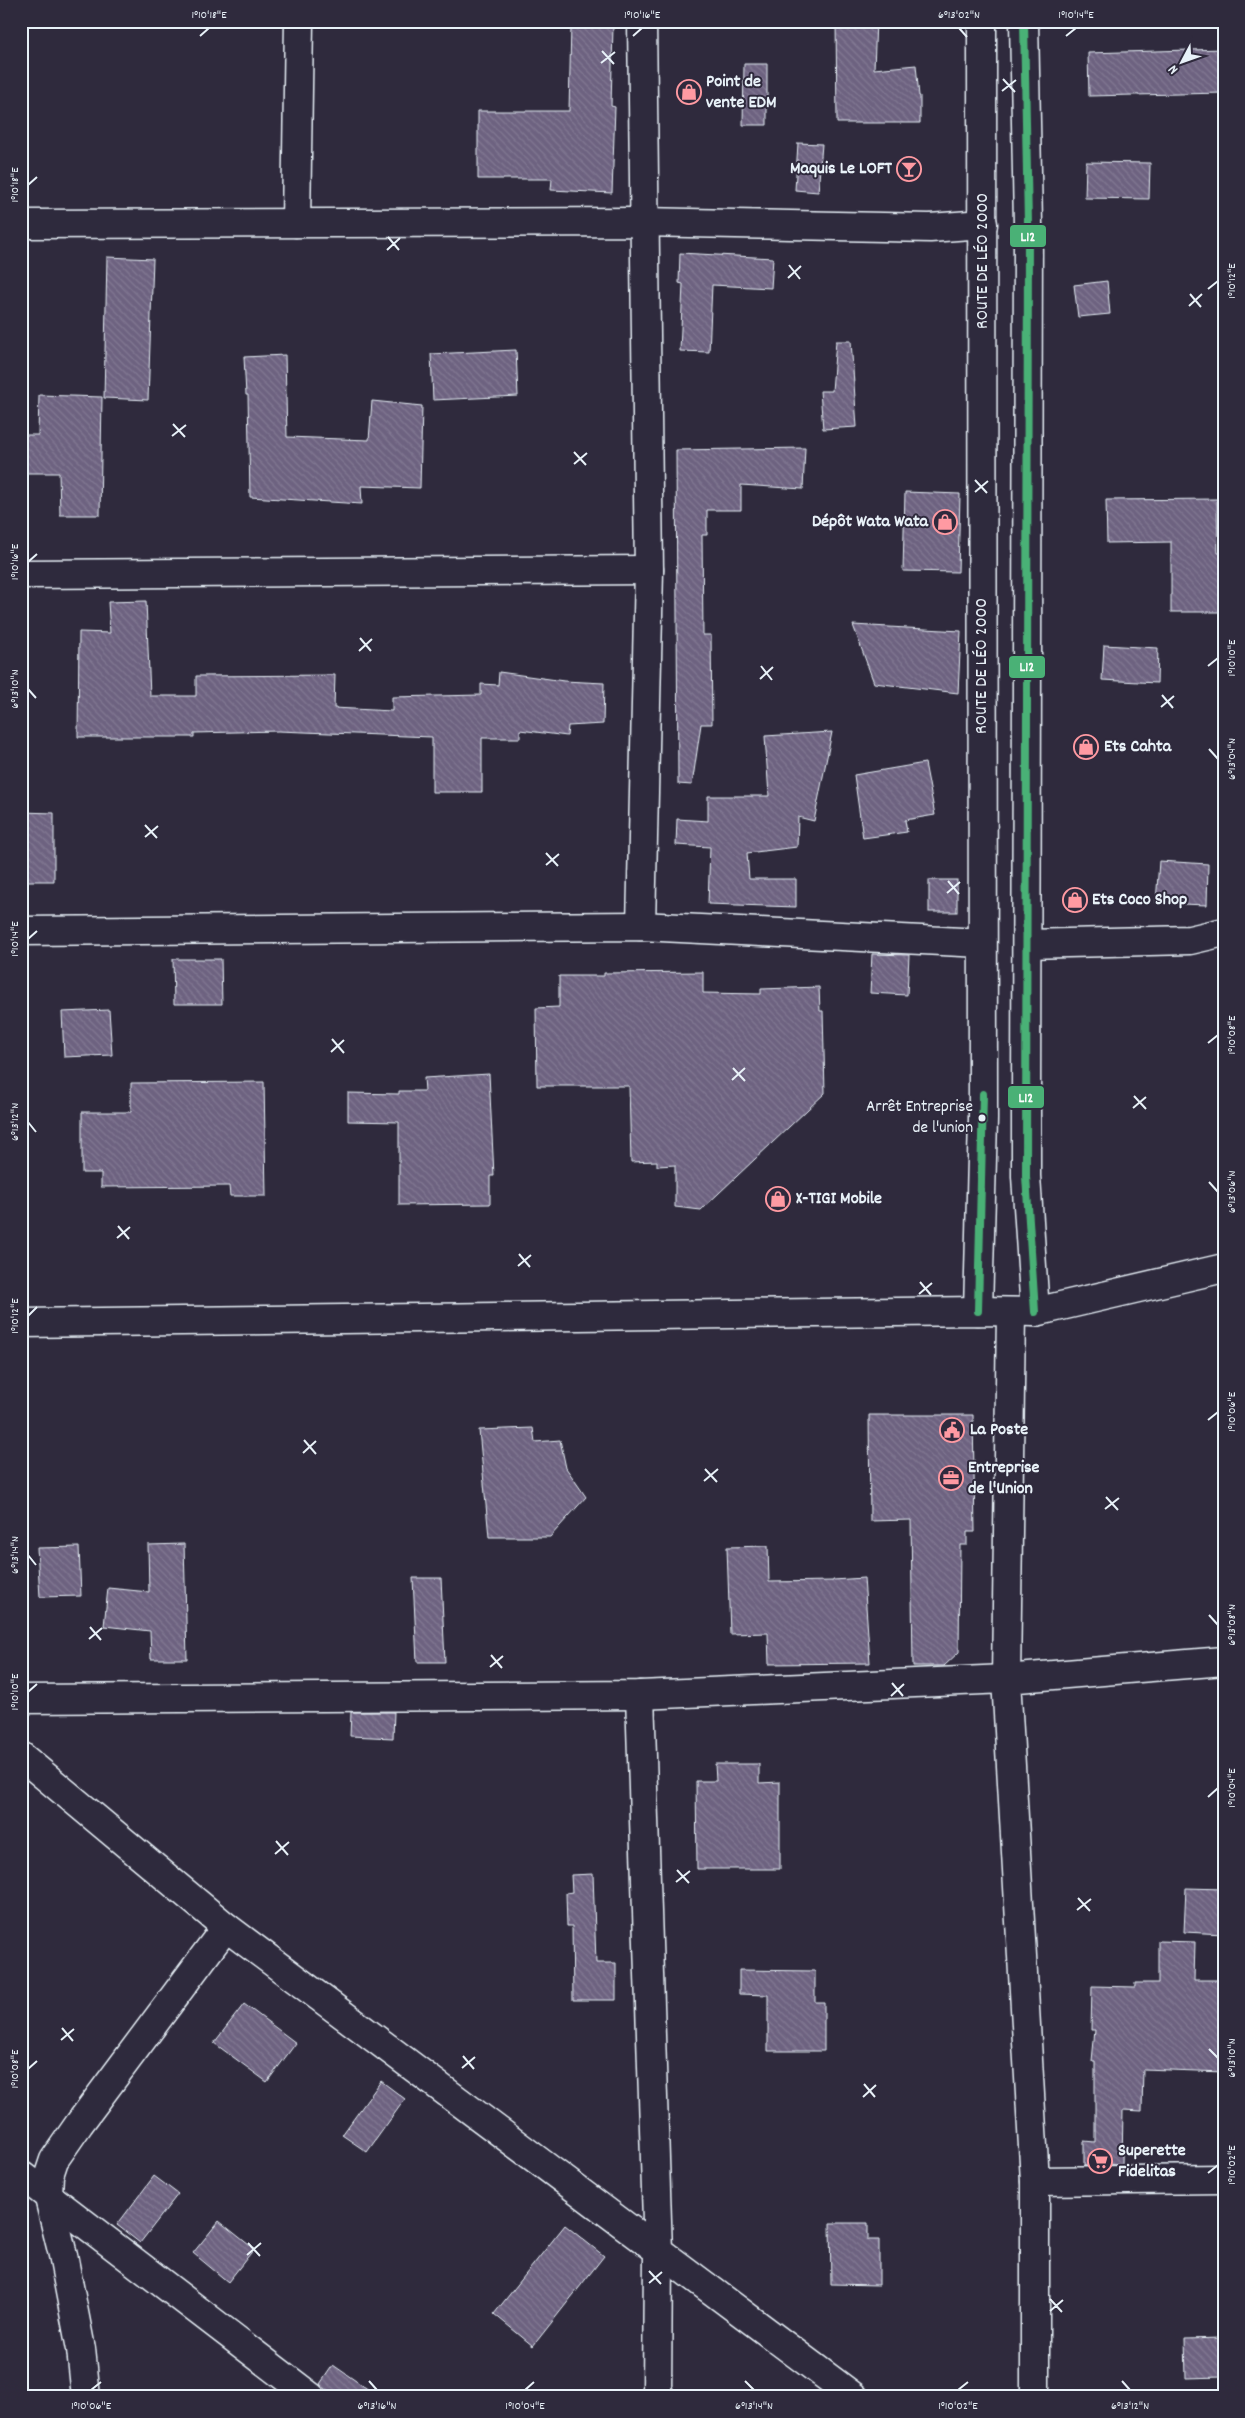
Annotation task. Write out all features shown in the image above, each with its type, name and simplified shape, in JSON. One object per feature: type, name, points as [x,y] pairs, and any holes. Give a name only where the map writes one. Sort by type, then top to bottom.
[{"type":"street","points":[[296,223],[298,21]]},
{"type":"street","points":[[641,926],[648,570],[642,21]]},
{"type":"street","name":"ROUTE DE LÉO 2000","points":[[978,1311],[983,1119],[982,21]]},
{"type":"street","points":[[1024,21],[1028,224],[1026,1176],[1023,1312],[1006,1679],[1035,2181],[1036,2397]]},
{"type":"street","points":[[21,224],[643,222],[930,228],[983,224]]},
{"type":"street","points":[[21,574],[648,570]]},
{"type":"street","points":[[21,931],[641,926],[982,943]]},
{"type":"street","points":[[1026,944],[1190,940],[1224,932]]},
{"type":"street","points":[[21,1323],[1023,1312],[1224,1268]]},
{"type":"street","points":[[21,1699],[640,1694],[1006,1679],[1224,1661]]},
{"type":"street","points":[[640,1694],[658,2252],[657,2397]]},
{"type":"street","points":[[21,1756],[226,1926],[658,2252],[854,2397]]},
{"type":"street","points":[[86,2397],[81,2349],[63,2255],[48,2194],[49,2175],[54,2160],[226,1926]]},
{"type":"street","points":[[21,2175],[311,2397]]},
{"type":"street","points":[[1035,2181],[1224,2179]]},
{"type":"building","points":[[836,21],[876,21],[874,69],[916,65],[920,96],[920,123],[837,123]]},
{"type":"building","points":[[571,25],[613,26],[611,106],[615,107],[612,193],[551,190],[552,179],[478,179],[478,111],[569,111]]},
{"type":"building","points":[[1224,49],[1224,93],[1089,96],[1088,53]]},
{"type":"building","points":[[744,64],[767,64],[767,125],[743,125]]},
{"type":"building","points":[[798,143],[822,144],[818,192],[795,190]]},
{"type":"building","points":[[1086,162],[1150,163],[1149,199],[1085,198]]},
{"type":"building","points":[[680,253],[773,258],[771,288],[712,285],[709,352],[680,351],[683,284],[679,283]]},
{"type":"building","points":[[107,257],[153,259],[148,400],[104,398]]},
{"type":"building","points":[[1107,281],[1110,314],[1078,317],[1074,285]]},
{"type":"building","points":[[836,341],[851,341],[857,427],[823,429],[820,391],[832,391]]},
{"type":"building","points":[[516,350],[518,396],[433,400],[431,354]]},
{"type":"building","points":[[285,355],[287,437],[369,440],[372,401],[422,406],[420,488],[361,486],[362,504],[250,497],[248,395],[246,395],[244,357]]},
{"type":"building","points":[[39,395],[102,397],[100,515],[60,515],[59,473],[21,473],[21,435],[38,435]]},
{"type":"building","points":[[805,448],[803,489],[741,485],[741,510],[707,510],[707,535],[702,535],[703,635],[711,635],[712,724],[701,724],[692,785],[678,784],[676,450]]},
{"type":"building","points":[[905,492],[960,494],[958,572],[903,571]]},
{"type":"building","points":[[1217,499],[1218,553],[1224,553],[1224,612],[1171,612],[1171,542],[1107,543],[1106,500]]},
{"type":"building","points":[[146,601],[150,696],[196,696],[196,676],[335,675],[334,708],[392,711],[392,697],[481,695],[481,684],[498,685],[499,672],[564,681],[604,683],[603,724],[568,726],[567,736],[520,730],[520,738],[482,738],[482,792],[432,792],[432,737],[278,731],[194,733],[194,737],[78,737],[79,632],[110,633],[108,602]]},
{"type":"building","points":[[853,625],[961,631],[958,693],[874,683]]},
{"type":"building","points":[[1104,645],[1158,648],[1157,683],[1102,680]]},
{"type":"building","points":[[832,732],[814,821],[798,817],[797,847],[747,853],[749,879],[796,879],[796,907],[708,904],[710,847],[676,845],[677,819],[708,821],[708,796],[769,796],[765,736]]},
{"type":"building","points":[[925,763],[935,815],[905,820],[907,832],[863,838],[854,775]]},
{"type":"building","points":[[21,812],[54,813],[54,881],[22,881]]},
{"type":"building","points":[[1159,861],[1208,864],[1207,905],[1156,903]]},
{"type":"building","points":[[929,880],[957,880],[957,912],[929,912]]},
{"type":"building","points":[[872,954],[909,955],[907,995],[870,993]]},
{"type":"building","points":[[173,959],[221,959],[222,1004],[174,1004]]},
{"type":"building","points":[[703,972],[703,993],[761,994],[761,989],[819,987],[820,1011],[823,1011],[825,1093],[701,1210],[675,1207],[675,1165],[657,1166],[657,1161],[631,1162],[629,1086],[537,1086],[536,1008],[559,1007],[559,976],[604,976],[604,973]]},
{"type":"building","points":[[109,1010],[112,1055],[64,1057],[62,1012]]},
{"type":"building","points":[[489,1074],[494,1176],[490,1176],[490,1204],[399,1205],[399,1122],[348,1121],[348,1093],[399,1094],[399,1091],[425,1091],[424,1078]]},
{"type":"building","points":[[264,1082],[266,1196],[230,1196],[229,1186],[101,1187],[101,1173],[82,1173],[82,1112],[131,1112],[131,1083]]},
{"type":"building","points":[[869,1415],[973,1415],[975,1532],[967,1532],[967,1545],[960,1545],[959,1652],[944,1666],[913,1666],[911,1520],[870,1521]]},
{"type":"building","points":[[533,1428],[535,1442],[560,1440],[566,1468],[586,1497],[550,1537],[489,1537],[479,1430]]},
{"type":"building","points":[[184,1544],[187,1659],[151,1659],[150,1631],[104,1626],[108,1588],[149,1592],[148,1545]]},
{"type":"building","points":[[768,1546],[769,1582],[833,1581],[864,1578],[870,1663],[769,1664],[768,1633],[730,1634],[727,1547]]},
{"type":"building","points":[[79,1547],[81,1596],[40,1597],[37,1548]]},
{"type":"building","points":[[413,1578],[441,1578],[445,1662],[417,1662]]},
{"type":"building","points":[[351,1712],[394,1712],[393,1738],[350,1736]]},
{"type":"building","points":[[715,1764],[759,1764],[759,1783],[780,1782],[780,1869],[697,1869],[696,1781],[716,1781]]},
{"type":"building","points":[[593,1874],[596,1963],[616,1963],[616,2000],[573,2000],[572,1926],[567,1926],[566,1893],[572,1892],[571,1875]]},
{"type":"building","points":[[1186,1888],[1224,1889],[1224,1934],[1184,1932]]},
{"type":"building","points":[[1158,1941],[1195,1942],[1194,1980],[1224,1980],[1224,2072],[1143,2069],[1142,2111],[1123,2110],[1122,2164],[1084,2165],[1084,2141],[1095,2142],[1095,2061],[1092,2061],[1095,2030],[1091,2030],[1092,1986],[1135,1987],[1135,1983],[1158,1983]]},
{"type":"building","points":[[739,1970],[815,1971],[815,2002],[824,2002],[824,2051],[768,2051],[768,1995],[739,1994]]},
{"type":"building","points":[[244,2004],[296,2043],[267,2082],[214,2043]]},
{"type":"building","points":[[381,2081],[405,2099],[367,2152],[342,2135]]},
{"type":"building","points":[[154,2176],[178,2194],[140,2243],[117,2225]]},
{"type":"building","points":[[219,2221],[254,2249],[228,2282],[193,2253]]},
{"type":"building","points":[[830,2223],[868,2223],[868,2240],[879,2240],[879,2285],[831,2284]]},
{"type":"building","points":[[565,2225],[604,2256],[533,2346],[494,2314]]},
{"type":"building","points":[[1222,2338],[1222,2377],[1186,2378],[1185,2339]]},
{"type":"building","points":[[333,2365],[379,2397],[336,2397],[323,2388],[320,2384]]},
{"type":"transit line","name":"L12","points":[[1024,21],[1028,224],[1026,1176],[1035,1312]]},
{"type":"transit line","name":"L12","points":[[978,1311],[983,1094]]},
{"type":"place","name":"Point de vente EDM","points":[[689,92]]},
{"type":"place","name":"Maquis Le LOFT","points":[[909,169]]},
{"type":"place","name":"Dépôt Wata Wata","points":[[945,522]]},
{"type":"place","name":"Ets Cahta","points":[[1086,747]]},
{"type":"place","name":"Ets Coco Shop","points":[[1075,900]]},
{"type":"place","name":"Arrêt Entreprise de l'union","points":[[982,1118]]},
{"type":"place","name":"X-TIGI Mobile","points":[[778,1199]]},
{"type":"place","name":"La Poste","points":[[952,1430]]},
{"type":"place","name":"Entreprise de l'Union","points":[[951,1478]]},
{"type":"place","name":"Superette Fidelitas","points":[[1100,2161]]}]
